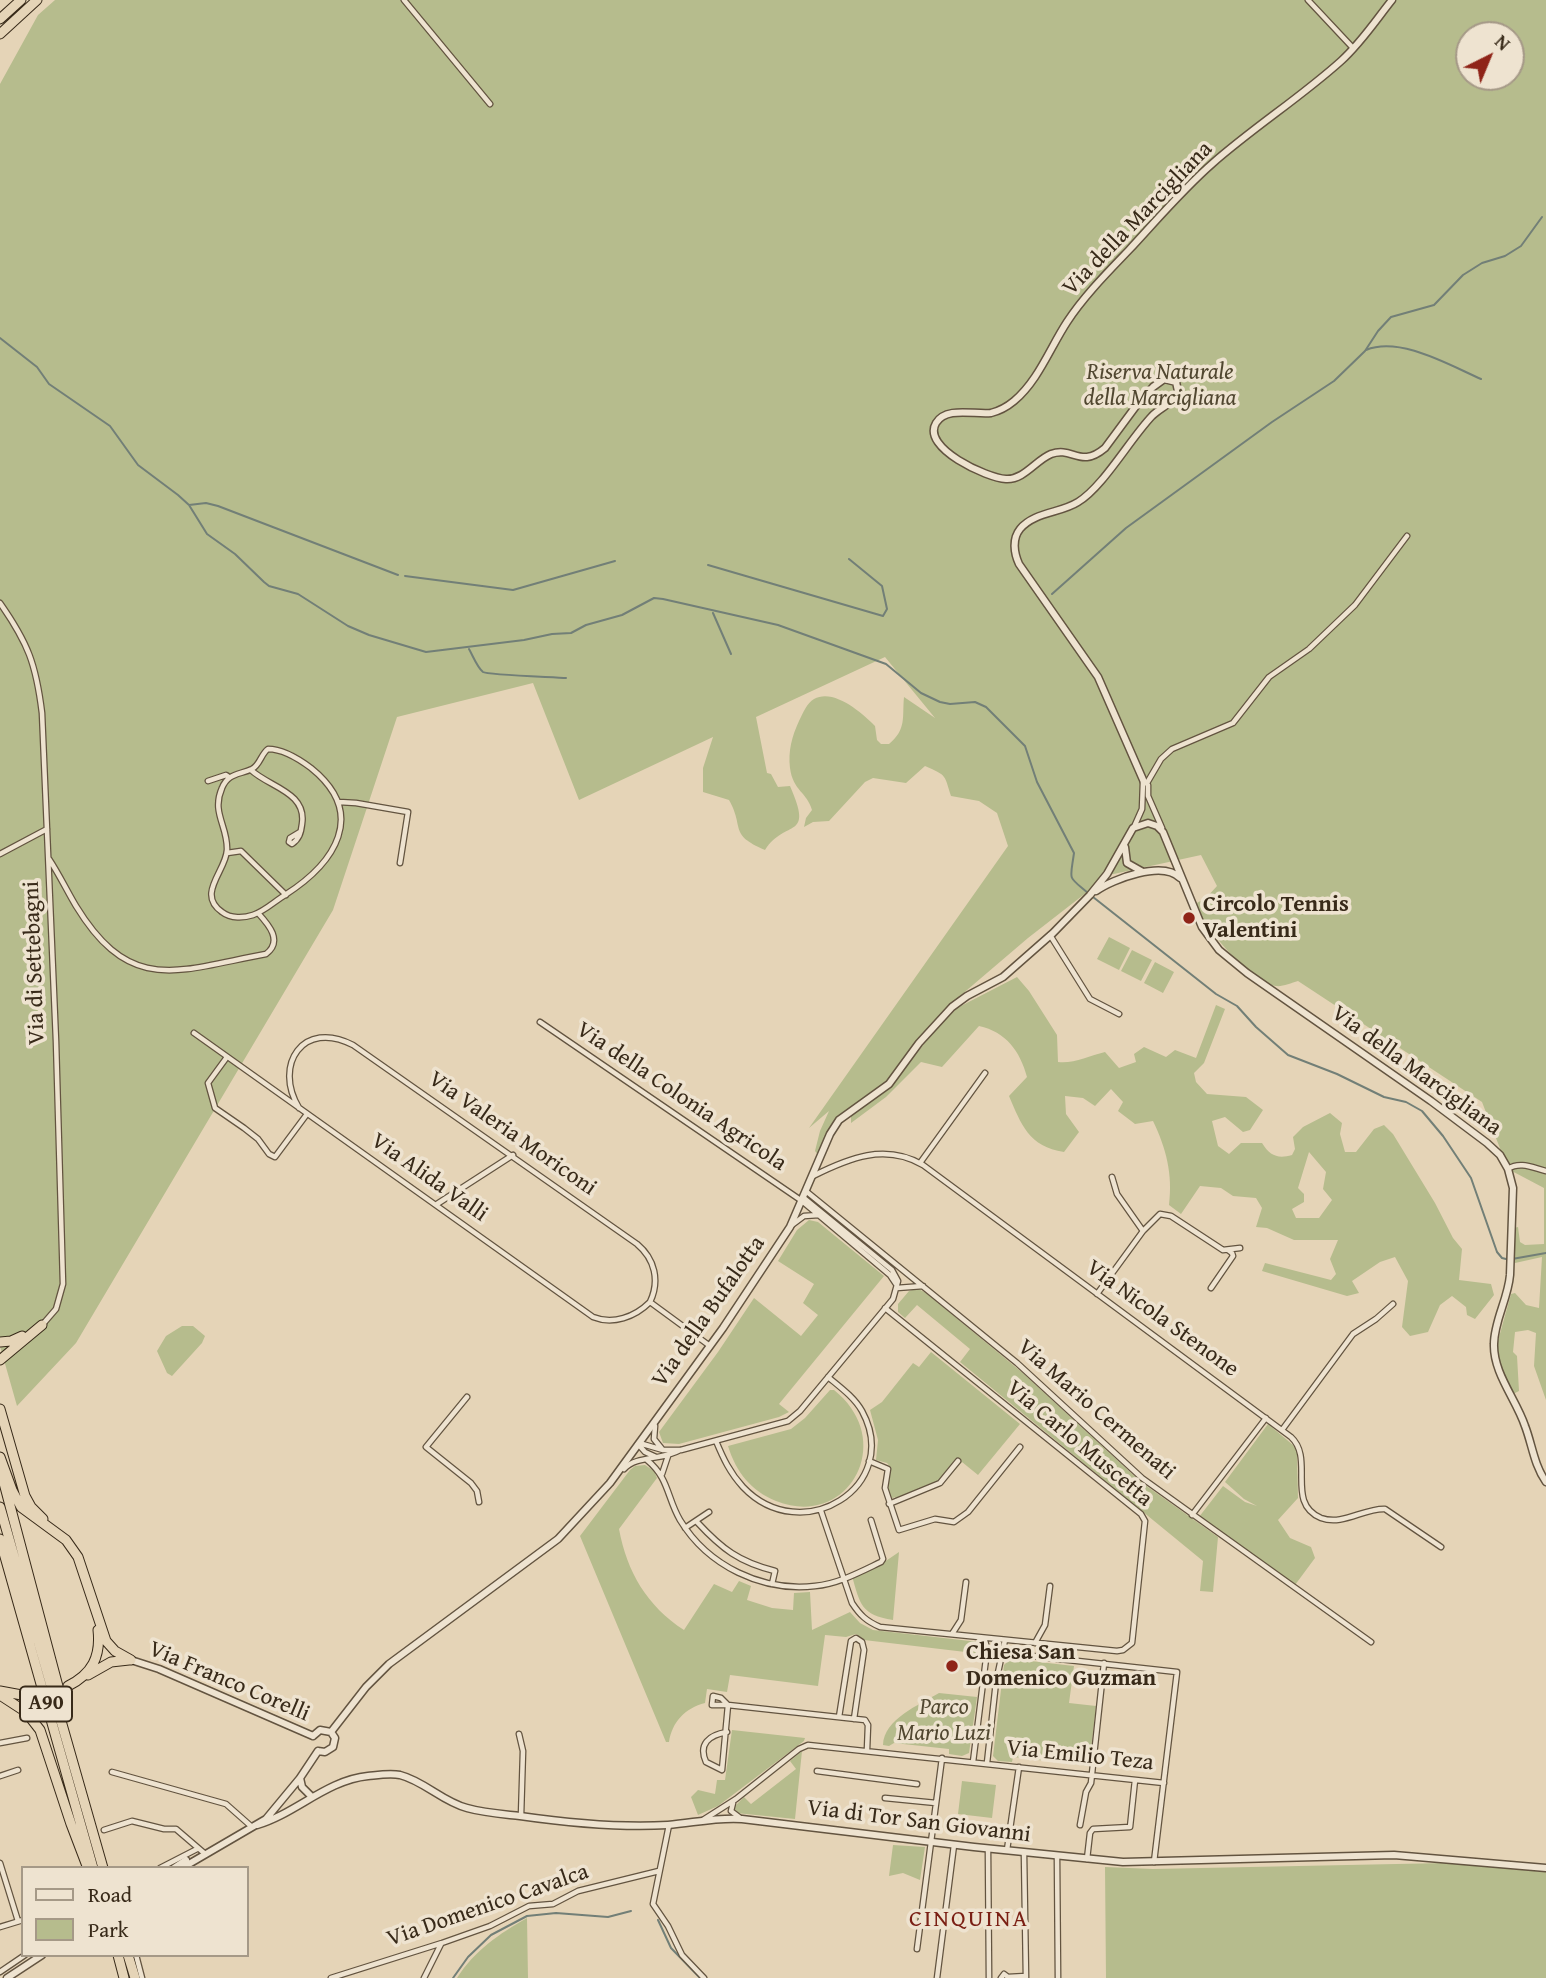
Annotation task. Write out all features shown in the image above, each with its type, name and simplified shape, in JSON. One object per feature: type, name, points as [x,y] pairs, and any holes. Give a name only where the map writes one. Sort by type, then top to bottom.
[{"type":"highway","points":[[0,19],[21,0]]},
{"type":"highway","points":[[0,34],[37,0]]},
{"type":"highway","points":[[0,1342],[16,1339],[42,1325]]},
{"type":"highway","points":[[0,1360],[42,1325]]},
{"type":"highway","points":[[0,1409],[26,1499],[54,1531]]},
{"type":"highway","points":[[0,1457],[19,1504],[29,1515],[66,1540],[78,1557],[108,1644],[131,1660]]},
{"type":"highway","points":[[0,1468],[40,1611],[63,1706],[69,1744]]},
{"type":"highway","name":"A90","points":[[0,1507],[102,1866]]},
{"type":"highway","name":"A90","points":[[0,1539],[89,1866]]},
{"type":"highway","points":[[94,1608],[98,1653],[91,1669],[72,1684],[111,1662],[131,1660]]},
{"type":"highway","points":[[0,1693],[26,1712],[40,1730],[71,1824],[89,1866]]},
{"type":"highway","points":[[0,1693],[27,1696]]},
{"type":"highway","points":[[119,1957],[124,1978]]},
{"type":"highway","points":[[129,1957],[135,1978]]},
{"type":"street","points":[[404,0],[490,104]]},
{"type":"street","points":[[1308,0],[1353,48]]},
{"type":"street","name":"Via della Marcigliana","points":[[1392,0],[1343,59],[1217,159],[1177,200],[1080,303],[1028,385],[1013,402],[990,413],[946,415],[936,422],[933,433],[937,445],[950,455],[998,478],[1008,480],[1050,454],[1067,453],[1082,458],[1097,455],[1153,387],[1164,379],[1173,380],[1177,385],[1175,398],[1147,421],[1090,493],[1069,507],[1028,521],[1022,527],[1015,540],[1016,557],[1102,686],[1146,782],[1148,796],[1202,927],[1222,953],[1363,1052],[1500,1155],[1508,1169],[1513,1188],[1509,1289],[1495,1334],[1494,1352],[1500,1373],[1526,1427],[1538,1468],[1546,1482]]},
{"type":"street","points":[[1183,883],[1173,872],[1137,870],[1127,863],[1126,842],[1142,809],[1146,782],[1161,759],[1172,749],[1233,723],[1269,677],[1309,649],[1355,605],[1407,536]]},
{"type":"street","name":"Via di Settebagni","points":[[0,603],[28,647],[39,685],[50,881],[63,1284],[56,1309],[42,1325]]},
{"type":"street","points":[[208,781],[250,769],[256,765],[265,750],[278,750],[306,764],[317,773],[339,802],[340,830],[334,850],[320,869],[307,881],[258,913],[244,917],[223,913],[215,904],[212,885],[227,853],[218,806],[222,787],[229,777]]},
{"type":"street","points":[[250,769],[294,797],[303,816],[300,832]]},
{"type":"street","points":[[339,802],[408,812],[400,863]]},
{"type":"street","points":[[1133,828],[1148,823],[1163,832]]},
{"type":"street","points":[[0,854],[47,829]]},
{"type":"street","name":"Via della Bufalotta","points":[[178,1866],[255,1827],[276,1808],[318,1751],[325,1752],[333,1747],[335,1738],[331,1732],[384,1668],[558,1539],[610,1483],[709,1346],[790,1227],[814,1177],[830,1134],[839,1120],[888,1084],[919,1043],[952,1007],[1003,977],[1051,935],[1090,895],[1115,862],[1126,842]]},
{"type":"street","points":[[1151,872],[1168,861],[1169,847]]},
{"type":"street","points":[[227,853],[241,851],[286,895]]},
{"type":"street","points":[[49,858],[76,906],[104,944],[131,964],[145,969],[184,969],[265,954],[272,947],[274,938],[271,928],[258,913]]},
{"type":"street","name":"Via della Bufalotta","points":[[1090,895],[1113,881],[1151,872]]},
{"type":"street","points":[[50,881],[62,879]]},
{"type":"street","points":[[1051,935],[1090,999],[1119,1014]]},
{"type":"street","name":"Via della Colonia Agricola","points":[[540,1022],[804,1197]]},
{"type":"street","name":"Via Alida Valli","points":[[194,1033],[593,1317],[605,1321],[620,1319],[640,1311],[650,1302]]},
{"type":"street","name":"Via Valeria Moriconi","points":[[299,1108],[292,1095],[289,1071],[294,1055],[301,1046],[310,1040],[324,1037],[352,1045],[513,1155],[643,1249],[651,1259],[655,1271],[655,1285],[650,1302]]},
{"type":"street","points":[[227,1057],[208,1083],[215,1108],[251,1133],[269,1154],[275,1157],[307,1114]]},
{"type":"street","points":[[920,1163],[985,1073]]},
{"type":"street","name":"Via Nicola Stenone","points":[[814,1177],[843,1161],[871,1154],[896,1155],[920,1163],[1294,1440],[1300,1448],[1301,1492],[1313,1513],[1334,1520],[1385,1509],[1441,1547]]},
{"type":"street","points":[[436,1204],[513,1155]]},
{"type":"street","points":[[1508,1169],[1513,1165],[1523,1165],[1546,1171]]},
{"type":"street","points":[[1112,1177],[1117,1194],[1143,1231]]},
{"type":"street","points":[[610,1483],[631,1462],[668,1456],[681,1450],[788,1421],[800,1411],[894,1297],[898,1282],[892,1270],[819,1216],[804,1197]]},
{"type":"street","points":[[804,1197],[890,1275],[897,1288]]},
{"type":"street","name":"Via Mario Cermenati","points":[[804,1197],[904,1270],[1017,1363],[1142,1478],[1371,1642]]},
{"type":"street","points":[[1097,1294],[1143,1231],[1156,1216],[1166,1214],[1231,1252],[1233,1256],[1211,1288]]},
{"type":"street","points":[[790,1227],[804,1216],[819,1216]]},
{"type":"street","points":[[1227,1250],[1240,1248]]},
{"type":"street","points":[[892,1270],[904,1270]]},
{"type":"street","points":[[906,1286],[911,1276]]},
{"type":"street","points":[[897,1288],[924,1286]]},
{"type":"street","points":[[650,1302],[709,1346]]},
{"type":"street","points":[[1282,1430],[1353,1334],[1393,1304]]},
{"type":"street","name":"Via Carlo Muscetta","points":[[821,1511],[859,1614],[880,1627],[1117,1651],[1132,1643],[1145,1521],[1141,1514],[885,1308]]},
{"type":"street","points":[[716,1441],[735,1478],[757,1498],[790,1512],[821,1511],[838,1503],[861,1479],[869,1461],[870,1437],[863,1414],[853,1398],[828,1377]]},
{"type":"street","points":[[467,1398],[426,1447],[471,1483],[477,1491],[479,1502]]},
{"type":"street","points":[[663,1450],[655,1441],[653,1432],[666,1404]]},
{"type":"street","points":[[1192,1515],[1266,1418]]},
{"type":"street","points":[[638,1443],[663,1450],[681,1450]]},
{"type":"street","points":[[638,1443],[645,1452],[660,1458]]},
{"type":"street","points":[[869,1461],[888,1469],[885,1488],[899,1530],[935,1519],[954,1522],[968,1511],[1020,1447]]},
{"type":"street","points":[[662,1475],[668,1456]]},
{"type":"street","points":[[646,1460],[662,1475],[673,1507],[685,1528],[705,1550],[730,1569],[772,1584],[815,1586],[844,1579],[883,1559],[871,1520]]},
{"type":"street","points":[[889,1504],[940,1483],[958,1461]]},
{"type":"street","points":[[685,1528],[709,1512]]},
{"type":"street","points":[[697,1522],[719,1545],[737,1558],[775,1571],[772,1584]]},
{"type":"street","points":[[952,1634],[961,1620],[966,1582]]},
{"type":"street","points":[[1035,1643],[1045,1625],[1049,1586]]},
{"type":"street","points":[[982,1637],[987,1651]]},
{"type":"street","points":[[839,1717],[848,1654],[851,1641],[856,1638],[862,1642],[864,1650],[855,1719]]},
{"type":"street","points":[[973,1762],[989,1644],[995,1639],[1002,1653]]},
{"type":"street","points":[[987,1763],[996,1685],[1005,1640]]},
{"type":"street","points":[[987,1651],[1177,1672],[1154,1862]]},
{"type":"street","name":"Via Franco Corelli","points":[[131,1660],[171,1674],[313,1736]]},
{"type":"street","points":[[1080,1825],[1091,1775],[1104,1663]]},
{"type":"street","points":[[984,1682],[989,1686],[996,1685]]},
{"type":"street","points":[[727,1732],[716,1734],[705,1742],[703,1750],[706,1762],[722,1770],[727,1732],[728,1705],[865,1720],[869,1725],[867,1750]]},
{"type":"street","points":[[979,1716],[986,1712],[992,1718]]},
{"type":"street","points":[[318,1751],[313,1746],[313,1736],[320,1730],[331,1732]]},
{"type":"street","points":[[519,1734],[523,1751],[522,1816]]},
{"type":"street","points":[[0,1744],[27,1738]]},
{"type":"street","name":"Via Emilio Teza","points":[[703,1820],[808,1745],[1164,1783]]},
{"type":"street","points":[[917,1949],[942,1758]]},
{"type":"street","points":[[1007,1851],[1019,1767]]},
{"type":"street","points":[[0,1776],[18,1770]]},
{"type":"street","points":[[113,1772],[226,1804],[255,1827]]},
{"type":"street","points":[[817,1772],[917,1784]]},
{"type":"street","name":"Via di Tor San Giovanni","points":[[255,1827],[312,1797],[365,1776],[396,1775],[464,1807],[592,1825],[669,1825],[722,1818],[742,1819],[988,1849],[1124,1862],[1394,1855],[1546,1868]]},
{"type":"street","points":[[300,1778],[302,1787],[312,1797]]},
{"type":"street","points":[[1087,1859],[1090,1833],[1093,1829],[1130,1827],[1135,1780]]},
{"type":"street","points":[[885,1798],[936,1803]]},
{"type":"street","points":[[736,1799],[731,1806],[732,1811],[742,1819]]},
{"type":"street","points":[[276,1808],[302,1803]]},
{"type":"street","points":[[104,1829],[130,1821],[176,1829],[204,1853]]},
{"type":"street","points":[[669,1825],[653,1902],[684,1958],[704,1978]]},
{"type":"street","points":[[937,1978],[954,1845]]},
{"type":"street","points":[[164,1866],[197,1849]]},
{"type":"street","points":[[988,1849],[989,1978]]},
{"type":"street","name":"Via della Bufalotta","points":[[185,1866],[204,1853]]},
{"type":"street","points":[[1001,1978],[1004,1974],[1008,1977],[1026,1977],[1024,1853]]},
{"type":"street","points":[[1057,1856],[1058,1978]]},
{"type":"street","points":[[0,1863],[20,1921],[0,1927]]},
{"type":"street","name":"Via Domenico Cavalca","points":[[331,1978],[490,1926],[529,1906],[553,1904],[578,1891],[659,1871]]},
{"type":"street","points":[[424,1978],[442,1943]]},
{"type":"street","points":[[22,1957],[0,1973],[4,1978],[40,1957]]},
{"type":"street","points":[[137,1957],[142,1978]]},
{"type":"green space","name":"Riserva Naturale della Marcigliana","points":[[55,0],[1546,0],[1546,1400],[1534,1366],[1536,1333],[1528,1330],[1515,1332],[1513,1352],[1517,1356],[1519,1391],[1513,1394],[1502,1372],[1496,1348],[1511,1294],[1515,1293],[1526,1305],[1539,1308],[1542,1257],[1515,1263],[1514,1228],[1518,1227],[1520,1242],[1525,1245],[1544,1244],[1544,1188],[1508,1169],[1482,1102],[1298,981],[1276,986],[1265,982],[1241,964],[1208,926],[1195,904],[1206,898],[1217,886],[1201,855],[1109,875],[1028,938],[960,996],[933,1023],[888,1082],[842,1115],[819,1156],[815,1151],[829,1111],[809,1128],[1008,846],[997,813],[979,801],[951,796],[944,777],[925,766],[906,783],[873,778],[865,782],[829,821],[813,822],[804,827],[812,810],[794,782],[790,756],[791,744],[805,708],[814,699],[830,697],[847,704],[875,726],[877,740],[881,744],[889,744],[899,733],[903,722],[904,697],[935,718],[885,657],[756,717],[767,773],[771,774],[778,787],[790,786],[799,815],[794,827],[773,840],[765,850],[742,835],[729,800],[703,792],[703,768],[713,737],[579,800],[533,683],[397,717],[333,910],[76,1343],[17,1406],[0,1346],[0,84],[38,15]]},
{"type":"green space","points":[[1109,937],[1130,948],[1119,970],[1097,959]]},
{"type":"green space","points":[[1132,950],[1152,960],[1141,981],[1121,971]]},
{"type":"green space","points":[[1155,962],[1174,972],[1163,993],[1144,983]]},
{"type":"green space","points":[[1017,977],[1057,1035],[1058,1062],[1075,1061],[1105,1052],[1119,1068],[1136,1062],[1134,1054],[1144,1047],[1166,1057],[1175,1050],[1196,1058],[1216,1005],[1225,1009],[1204,1063],[1194,1073],[1196,1082],[1207,1094],[1246,1097],[1263,1110],[1250,1130],[1243,1132],[1225,1117],[1212,1121],[1218,1146],[1229,1154],[1241,1143],[1262,1143],[1275,1155],[1292,1155],[1295,1149],[1293,1137],[1303,1127],[1330,1113],[1342,1123],[1340,1134],[1345,1152],[1356,1152],[1374,1129],[1384,1125],[1393,1134],[1462,1249],[1459,1280],[1491,1284],[1494,1295],[1475,1319],[1467,1315],[1466,1307],[1452,1296],[1440,1305],[1428,1332],[1410,1336],[1402,1327],[1408,1281],[1395,1257],[1380,1262],[1352,1281],[1359,1293],[1347,1296],[1262,1271],[1265,1263],[1331,1280],[1336,1274],[1330,1259],[1338,1240],[1294,1240],[1267,1228],[1256,1227],[1262,1208],[1256,1198],[1233,1196],[1221,1188],[1200,1186],[1181,1214],[1169,1205],[1167,1162],[1153,1121],[1135,1124],[1118,1111],[1123,1102],[1111,1089],[1095,1106],[1083,1098],[1065,1096],[1066,1114],[1079,1132],[1064,1152],[1042,1145],[1022,1125],[1009,1096],[1027,1077],[1016,1051],[997,1033],[979,1026],[942,1067],[921,1062],[886,1097],[851,1123],[851,1116],[898,1077],[935,1030],[957,1008]],"holes":[[[1309,1152],[1326,1172],[1323,1189],[1332,1200],[1319,1218],[1296,1218],[1292,1209],[1304,1202],[1304,1194],[1298,1188]]]},
{"type":"green space","points":[[809,1220],[818,1222],[884,1276],[779,1404],[789,1412],[679,1444],[663,1443],[659,1432],[754,1298],[801,1336],[818,1315],[803,1303],[814,1284],[778,1261],[797,1230]]},
{"type":"green space","points":[[917,1288],[1024,1374],[1141,1482],[1218,1537],[1213,1592],[1200,1591],[1203,1561],[960,1362],[970,1349],[917,1305],[905,1318],[898,1312],[898,1304],[909,1291]]},
{"type":"green space","points":[[182,1326],[193,1326],[205,1336],[202,1343],[172,1376],[167,1373],[157,1351],[166,1336]]},
{"type":"green space","points":[[931,1352],[1020,1424],[978,1475],[962,1462],[941,1486],[897,1502],[895,1497],[889,1500],[885,1486],[891,1468],[887,1463],[876,1460],[878,1440],[870,1410],[882,1402],[913,1363],[919,1367]]},
{"type":"green space","points":[[830,1390],[834,1390],[853,1411],[862,1433],[863,1455],[856,1476],[843,1492],[824,1503],[802,1507],[776,1501],[759,1492],[740,1472],[728,1446],[791,1429],[805,1418]]},
{"type":"green space","points":[[1268,1424],[1293,1445],[1297,1452],[1298,1498],[1278,1520],[1290,1538],[1311,1547],[1315,1558],[1295,1585],[1199,1517],[1223,1486],[1245,1502],[1257,1506],[1244,1499],[1225,1482]]},
{"type":"green space","points":[[645,1465],[654,1471],[657,1478],[619,1529],[627,1560],[641,1587],[659,1610],[684,1630],[714,1584],[732,1592],[739,1581],[751,1586],[747,1600],[772,1608],[793,1610],[794,1593],[810,1592],[812,1630],[850,1612],[860,1623],[873,1630],[979,1642],[983,1647],[982,1660],[974,1653],[864,1640],[856,1634],[846,1637],[825,1635],[818,1686],[730,1675],[727,1692],[707,1689],[705,1703],[691,1708],[676,1722],[669,1742],[666,1742],[580,1536],[630,1470],[635,1466]]},
{"type":"green space","points":[[899,1552],[893,1620],[874,1615],[863,1607],[852,1576],[874,1569]]},
{"type":"green space","points":[[1013,1659],[1074,1666],[1069,1703],[1096,1706],[1089,1766],[1013,1757],[1012,1762],[998,1761],[993,1756],[1004,1665]]},
{"type":"green space","name":"Parco Mario Luzi","points":[[939,1693],[977,1697],[969,1753],[962,1756],[949,1754],[949,1749],[894,1743],[883,1745],[889,1728],[896,1720]]},
{"type":"green space","points":[[732,1730],[805,1738],[718,1806],[698,1815],[691,1797],[698,1790],[715,1794],[717,1780],[725,1780]]},
{"type":"green space","points":[[802,1751],[795,1819],[736,1813],[734,1807],[744,1797],[751,1804],[796,1769],[790,1761]]},
{"type":"green space","points":[[962,1781],[996,1785],[992,1818],[958,1814]]},
{"type":"green space","points":[[893,1845],[925,1847],[920,1880],[903,1873],[889,1876]]},
{"type":"green space","points":[[1445,1863],[1546,1872],[1546,1978],[1106,1978],[1105,1867],[1153,1869]]},
{"type":"green space","points":[[527,1918],[528,1978],[457,1978],[488,1943]]},
{"type":"waterway","points":[[1052,594],[1126,528],[1272,422],[1334,381],[1365,351],[1391,317],[1434,305],[1463,275],[1482,263],[1505,256],[1521,246],[1542,217]]},
{"type":"waterway","points":[[0,338],[37,367],[49,384],[110,426],[138,465],[189,505],[207,534],[235,554],[264,582],[269,586],[298,594],[348,626],[369,635],[426,652],[571,633],[586,625],[622,615],[654,598],[663,599],[778,625],[886,664],[921,693],[940,702],[975,702],[986,707],[1025,746],[1037,782],[1074,853],[1072,877],[1089,894]]},
{"type":"waterway","points":[[1366,350],[1379,347],[1409,349],[1481,379]]},
{"type":"waterway","points":[[189,505],[206,503],[218,506],[398,575]]},
{"type":"waterway","points":[[708,565],[883,616],[887,609],[882,586],[849,559]]},
{"type":"waterway","points":[[405,576],[513,590],[615,561]]},
{"type":"waterway","points":[[713,613],[731,654]]},
{"type":"waterway","points":[[469,649],[483,672],[566,678]]},
{"type":"waterway","points":[[1093,897],[1216,994],[1237,1006],[1288,1055],[1337,1074],[1384,1097],[1406,1102],[1422,1111],[1443,1136],[1471,1178],[1497,1252],[1506,1259]]},
{"type":"waterway","points":[[1512,1259],[1546,1253]]},
{"type":"waterway","points":[[453,1978],[468,1957],[491,1935],[527,1916],[556,1913],[608,1917],[631,1911]]},
{"type":"waterway","points":[[658,1920],[671,1948],[700,1978]]},
{"type":"tunnel","points":[[27,1696],[60,1689]]},
{"type":"place","name":"Circolo Tennis Valentini","points":[[1189,918]]},
{"type":"place","name":"Chiesa San Domenico Guzman","points":[[952,1666]]},
{"type":"district","name":"CINQUINA","points":[[969,1920]]}]
